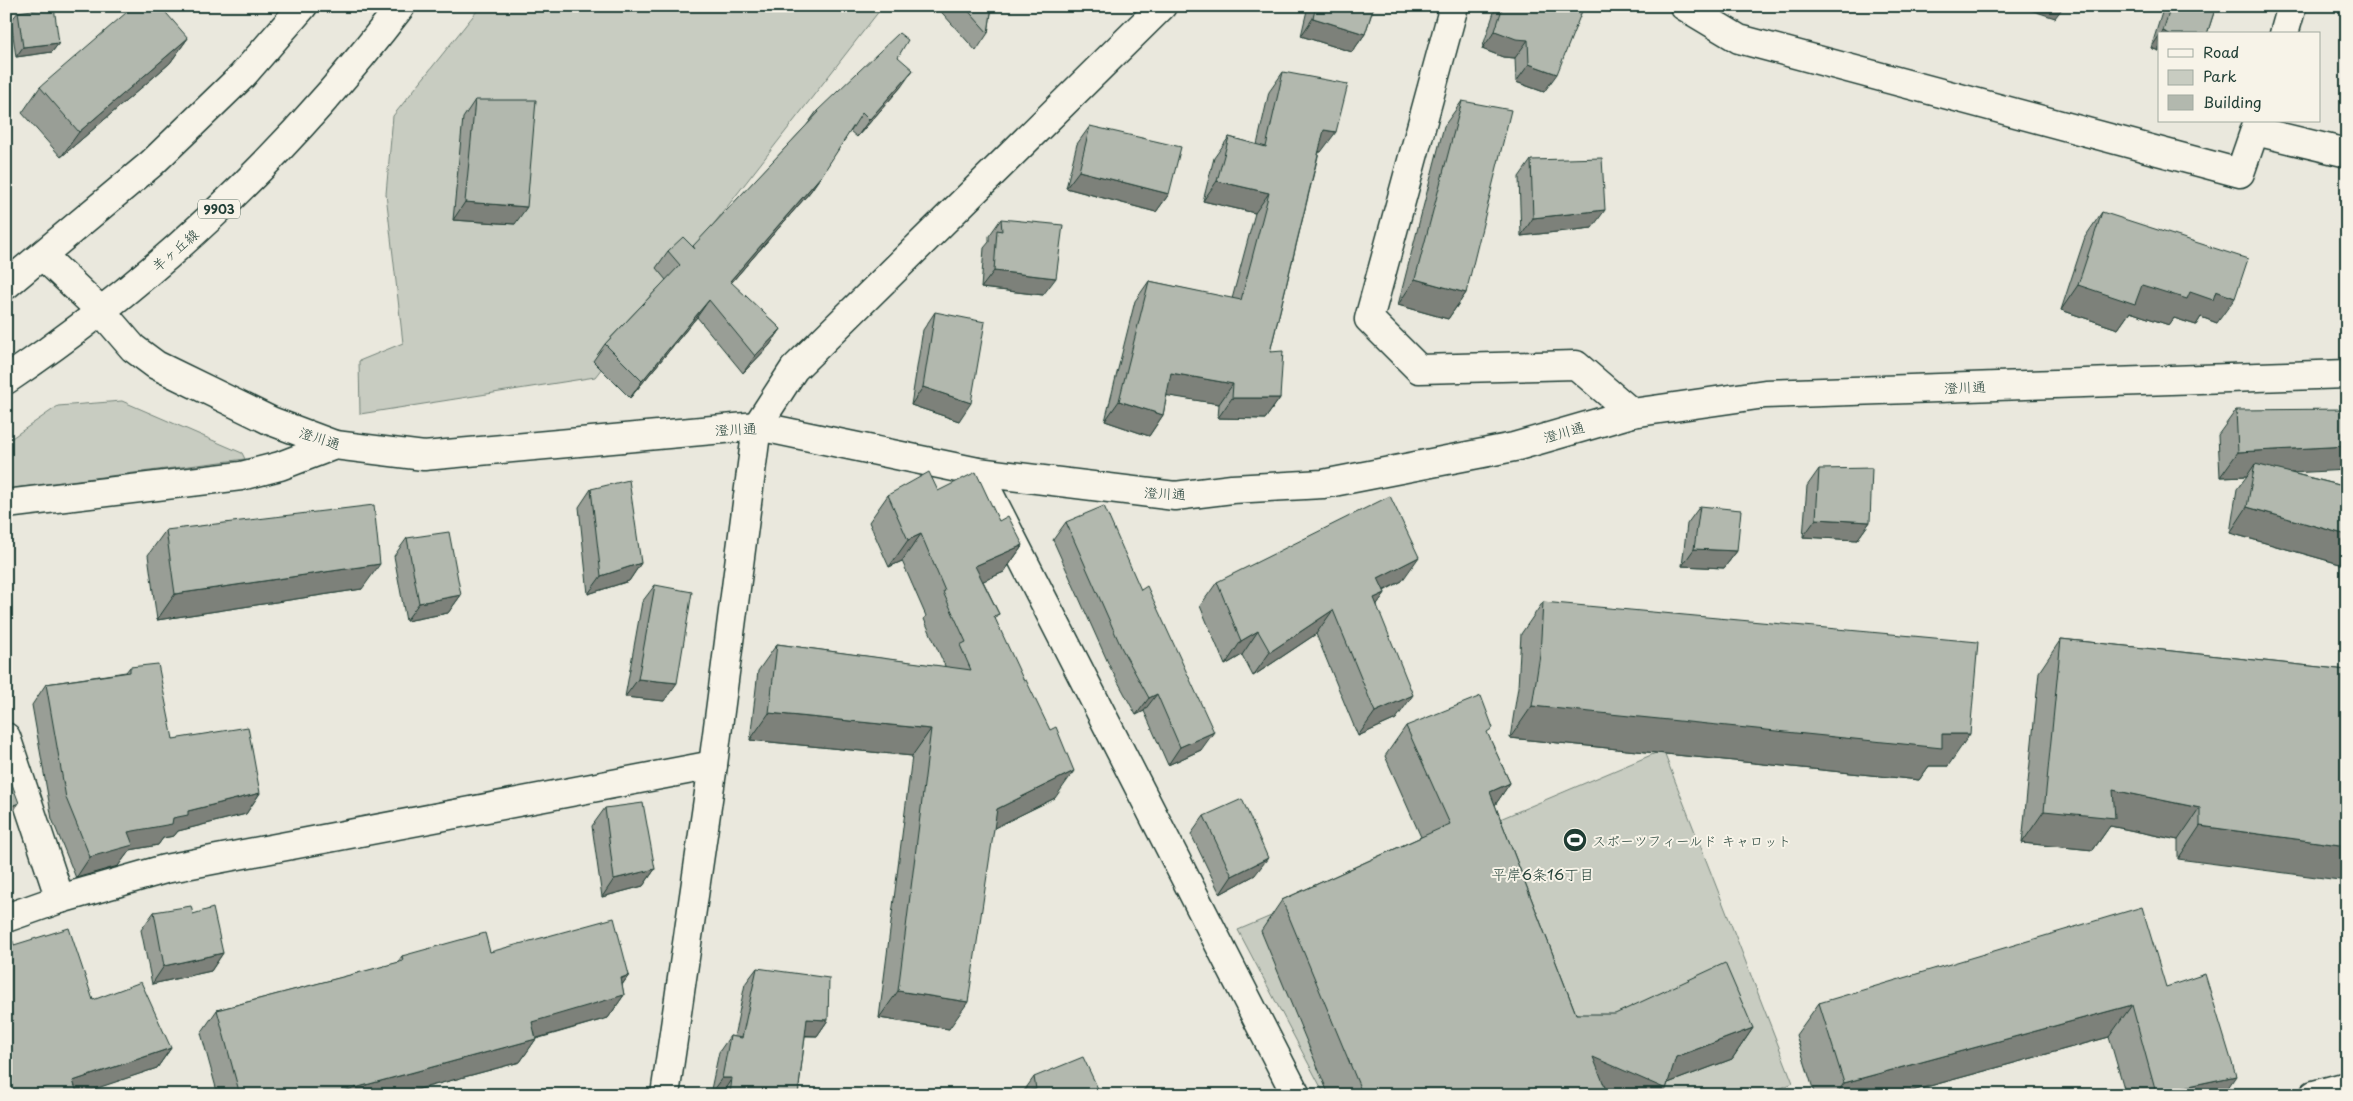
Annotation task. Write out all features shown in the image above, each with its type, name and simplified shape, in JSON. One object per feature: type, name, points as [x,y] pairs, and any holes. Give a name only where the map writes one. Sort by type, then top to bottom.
[{"type":"street","points":[[6,285],[151,164],[242,76],[303,6]]},
{"type":"street","name":"羊ヶ丘線","points":[[6,380],[102,312],[188,240],[282,147],[360,60],[401,6]]},
{"type":"street","points":[[666,1095],[713,765],[757,426],[794,369],[1162,6]]},
{"type":"street","points":[[1454,6],[1369,319],[1419,369],[1576,365],[1632,412]]},
{"type":"street","points":[[1684,6],[1739,39],[2240,173],[2256,126],[2347,153]]},
{"type":"street","points":[[2285,32],[2292,6]]},
{"type":"street","name":"澄川通","points":[[43,256],[102,312],[133,348],[156,365],[271,421],[335,446],[424,456],[757,426],[978,472],[1175,496],[1323,484],[1514,447],[1632,412],[1764,394],[2347,374]]},
{"type":"street","points":[[6,504],[241,476],[280,466],[335,446]]},
{"type":"street","points":[[978,472],[1296,1095]]},
{"type":"street","points":[[6,737],[60,899]]},
{"type":"street","points":[[6,918],[60,899],[165,869],[713,765]]},
{"type":"street","points":[[2314,1095],[2347,1086]]},
{"type":"green space","points":[[481,6],[883,6],[595,377],[360,414],[359,361],[403,343],[386,194],[393,116]]},
{"type":"green space","points":[[122,401],[242,453],[245,459],[6,489],[6,442],[58,406]]},
{"type":"green space","name":"スポーツフィールド キャロット","points":[[1663,750],[1793,1083],[1765,1095],[1325,1095],[1238,930]]},
{"type":"building","points":[[134,6],[160,6],[188,38],[79,132],[40,87]]},
{"type":"building","points":[[964,6],[992,6],[988,33]]},
{"type":"building","points":[[1316,6],[1374,6],[1365,34],[1313,18]]},
{"type":"building","points":[[1503,6],[1584,6],[1557,74],[1529,64],[1528,40],[1516,39],[1495,31]]},
{"type":"building","points":[[2171,6],[2216,6],[2208,32],[2163,31]]},
{"type":"building","points":[[54,7],[59,43],[23,47],[18,12]]},
{"type":"building","points":[[899,33],[908,40],[898,57],[913,70],[869,120],[862,113],[822,175],[730,281],[781,329],[755,356],[709,300],[642,381],[605,344],[680,265],[668,251],[683,237],[695,249],[693,246],[819,112],[817,111]]},
{"type":"building","points":[[1283,72],[1348,84],[1336,132],[1324,130],[1270,352],[1283,351],[1280,398],[1232,398],[1233,384],[1171,373],[1163,415],[1119,401],[1149,281],[1241,300],[1269,193],[1217,181],[1229,137],[1266,147]]},
{"type":"building","points":[[475,100],[536,100],[527,207],[465,202]]},
{"type":"building","points":[[1462,101],[1511,110],[1466,293],[1415,279]]},
{"type":"building","points":[[1090,126],[1181,147],[1169,194],[1079,171]]},
{"type":"building","points":[[1602,158],[1605,210],[1533,218],[1531,160]]},
{"type":"building","points":[[2102,212],[2248,259],[2235,298],[2216,291],[2213,300],[2190,292],[2187,299],[2142,285],[2135,304],[2078,285]]},
{"type":"building","points":[[1001,219],[1063,225],[1056,278],[994,271],[997,230],[1002,231]]},
{"type":"building","points":[[935,312],[985,322],[971,403],[923,387]]},
{"type":"building","points":[[2347,409],[2347,446],[2238,452],[2236,410]]},
{"type":"building","points":[[2255,464],[2347,487],[2347,535],[2247,507]]},
{"type":"building","points":[[1872,468],[1870,522],[1816,519],[1819,469]]},
{"type":"building","points":[[929,472],[938,491],[976,472],[999,521],[1008,516],[1023,545],[975,566],[999,614],[994,616],[1024,681],[1026,680],[1050,730],[1056,727],[1074,771],[997,809],[968,1002],[898,991],[931,729],[769,713],[777,644],[971,670],[960,645],[966,642],[943,592],[945,591],[921,534],[908,540],[888,495]]},
{"type":"building","points":[[629,480],[641,563],[601,576],[591,489]]},
{"type":"building","points":[[1390,496],[1419,557],[1378,578],[1385,593],[1374,598],[1413,695],[1375,712],[1333,610],[1270,652],[1258,631],[1241,641],[1217,582]]},
{"type":"building","points":[[374,505],[380,564],[175,594],[166,530]]},
{"type":"building","points":[[1104,506],[1141,590],[1147,586],[1214,732],[1180,747],[1157,694],[1149,698],[1122,649],[1066,522]]},
{"type":"building","points":[[1700,506],[1741,510],[1737,551],[1694,549]]},
{"type":"building","points":[[449,532],[461,595],[419,603],[407,538]]},
{"type":"building","points":[[655,585],[692,592],[677,683],[638,679]]},
{"type":"building","points":[[1543,602],[1978,642],[1970,734],[1942,734],[1942,748],[1532,706],[1540,655]]},
{"type":"building","points":[[2061,639],[2347,670],[2347,846],[2200,826],[2200,808],[2113,790],[2115,818],[2044,811]]},
{"type":"building","points":[[158,664],[173,739],[248,727],[260,793],[188,811],[188,815],[173,818],[172,824],[128,832],[133,845],[90,857],[66,798],[46,684],[130,672],[130,667]]},
{"type":"building","points":[[1481,696],[1493,728],[1487,732],[1510,783],[1490,792],[1576,1014],[1615,1014],[1725,963],[1753,1028],[1676,1057],[1666,1089],[1593,1057],[1608,1095],[1363,1095],[1282,900],[1450,824],[1406,726]]},
{"type":"building","points":[[6,768],[19,803],[6,808]]},
{"type":"building","points":[[1242,799],[1268,858],[1232,876],[1204,816]]},
{"type":"building","points":[[643,803],[655,869],[614,879],[605,808]]},
{"type":"building","points":[[191,906],[193,914],[213,908],[223,953],[164,966],[154,912]]},
{"type":"building","points":[[2142,907],[2166,987],[2205,974],[2236,1076],[2156,1093],[2132,1005],[1844,1083],[1819,1003]]},
{"type":"building","points":[[614,918],[629,975],[621,978],[624,995],[532,1022],[536,1039],[329,1095],[240,1095],[217,1010],[403,961],[402,956],[485,933],[490,952]]},
{"type":"building","points":[[69,928],[93,1000],[141,982],[171,1048],[73,1081],[78,1095],[6,1095],[6,1034],[10,1033],[6,1023],[6,944],[13,941],[14,945]]},
{"type":"building","points":[[757,968],[829,978],[828,1020],[807,1019],[798,1095],[730,1095],[732,1078],[722,1078],[730,1036],[742,1038]]},
{"type":"building","points":[[1083,1057],[1101,1095],[1029,1095],[1027,1091],[1036,1089],[1034,1077]]},
{"type":"building","points":[[1804,1090],[1807,1095],[1794,1095]]},
{"type":"place","name":"スポーツフィールド キャロット","points":[[1575,840]]},
{"type":"district","name":"平岸6条16丁目","points":[[1543,873]]}]
